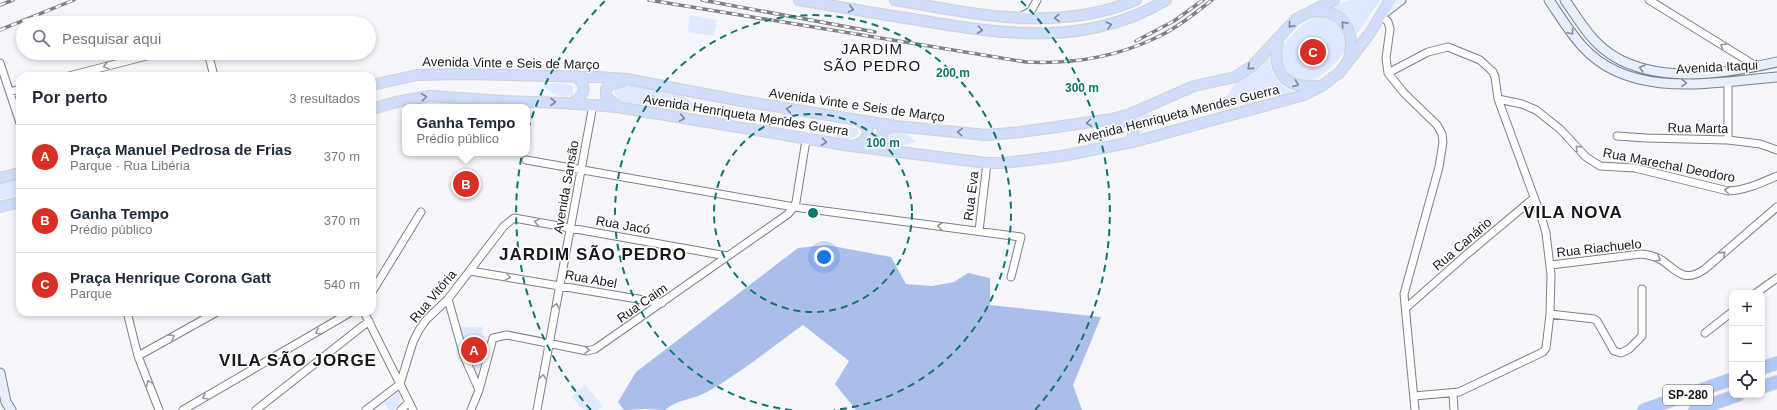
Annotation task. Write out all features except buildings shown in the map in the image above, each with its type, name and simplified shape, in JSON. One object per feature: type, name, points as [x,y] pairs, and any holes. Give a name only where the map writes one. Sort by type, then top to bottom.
[{"type":"highway","points":[[1765,367],[1777,363]]},
{"type":"highway","name":"SP-280","points":[[1644,410],[1729,380]]},
{"type":"highway","points":[[1765,386],[1777,382]]},
{"type":"highway","name":"SP-280","points":[[1695,410],[1729,398]]},
{"type":"main road","points":[[799,0],[981,31],[1039,34],[1090,29],[1115,24],[1150,10],[1166,0]]},
{"type":"main road","points":[[894,0],[1017,18],[1078,16],[1109,10],[1136,0]]},
{"type":"main road","points":[[1278,40],[1276,48],[1278,64],[1285,78],[1291,83],[1302,87],[1322,86],[1340,72],[1383,15],[1390,0]]},
{"type":"main road","points":[[1383,15],[1401,0]]},
{"type":"main road","name":"Avenida Itaqui","points":[[1549,0],[1583,48],[1594,58],[1619,72],[1656,82],[1698,84],[1777,77]]},
{"type":"main road","name":"Avenida Itaqui","points":[[1565,0],[1594,40],[1611,53],[1632,65],[1652,71],[1679,74],[1701,73],[1777,62]]},
{"type":"main road","name":"Avenida Vinte e Seis de Março","points":[[376,84],[417,75],[574,75],[627,80],[736,100],[895,126],[995,135],[1112,119],[1135,112],[1194,86],[1235,77],[1252,66],[1278,40],[1296,19],[1330,1]]},
{"type":"main road","points":[[1307,12],[1320,11],[1332,14],[1346,25],[1352,39],[1349,60]]},
{"type":"main road","points":[[571,104],[581,96],[584,89],[582,82],[574,75]]},
{"type":"main road","points":[[617,107],[606,96],[606,90],[615,83],[627,80]]},
{"type":"main road","name":"Avenida Henriqueta Mendes Guerra","points":[[376,108],[396,102],[430,96],[617,107],[806,140],[987,163],[1030,161],[1131,142],[1288,100],[1304,95],[1322,86]]},
{"type":"main road","points":[[851,146],[862,143],[868,134],[866,126],[855,119]]},
{"type":"main road","points":[[1112,119],[1131,123],[1133,134],[1131,142]]},
{"type":"main road","points":[[889,150],[881,141],[881,135],[885,129],[895,126]]},
{"type":"main road","points":[[0,178],[16,174]]},
{"type":"main road","points":[[0,207],[16,203]]},
{"type":"main road","points":[[0,373],[6,402],[10,410]]},
{"type":"street","points":[[1017,18],[1031,12],[1037,0]]},
{"type":"street","points":[[1650,0],[1756,66]]},
{"type":"street","points":[[1383,15],[1388,22],[1390,29],[1386,58],[1388,73],[1404,93],[1437,125],[1442,134],[1443,142],[1439,167],[1405,288],[1416,410]]},
{"type":"street","points":[[1388,73],[1428,52],[1448,47],[1480,60],[1489,67],[1495,77],[1498,99],[1546,233],[1551,265],[1550,314],[1546,348],[1540,354],[1453,394],[1414,396]]},
{"type":"street","points":[[84,72],[131,60]]},
{"type":"street","points":[[210,60],[213,72]]},
{"type":"street","points":[[0,63],[16,111]]},
{"type":"street","points":[[1728,82],[1728,140]]},
{"type":"street","points":[[10,92],[16,90]]},
{"type":"street","name":"Rua Marechal Deodoro","points":[[1498,99],[1522,104],[1536,110],[1560,129],[1586,156],[1600,166],[1635,168],[1728,190],[1749,188],[1777,176]]},
{"type":"street","name":"Avenida Sansão","points":[[537,410],[593,105]]},
{"type":"street","name":"Rua Marta","points":[[1617,136],[1728,140],[1760,144],[1777,150]]},
{"type":"street","points":[[794,207],[806,140]]},
{"type":"street","points":[[526,160],[582,168],[794,207],[1021,237],[1011,277]]},
{"type":"street","name":"Rua Eva","points":[[979,231],[987,163]]},
{"type":"street","name":"Rua Canário","points":[[1406,308],[1534,198]]},
{"type":"street","name":"Rua Riachuelo","points":[[1551,265],[1641,254],[1654,256],[1662,260],[1676,272],[1691,276],[1704,269],[1777,206]]},
{"type":"street","name":"Rua Caim","points":[[479,390],[492,338],[502,336],[587,351],[595,349],[662,304],[727,256],[788,214],[794,207]]},
{"type":"street","points":[[376,285],[421,212]]},
{"type":"street","name":"Rua Jacó","points":[[514,218],[727,256]]},
{"type":"street","name":"Rua Vitória","points":[[400,384],[413,342],[419,330],[426,320],[448,299],[504,226],[514,218]]},
{"type":"street","name":"Rua Abel","points":[[470,270],[662,304]]},
{"type":"street","points":[[1760,290],[1777,278]]},
{"type":"street","points":[[1550,314],[1594,319],[1614,351],[1621,353],[1629,349],[1642,336],[1642,289]]},
{"type":"street","points":[[448,299],[464,356],[479,390],[471,410]]},
{"type":"street","points":[[1705,333],[1729,314]]},
{"type":"street","points":[[128,316],[138,356],[160,410]]},
{"type":"street","points":[[138,356],[210,316]]},
{"type":"street","points":[[183,410],[344,316]]},
{"type":"street","points":[[366,316],[413,410]]},
{"type":"street","points":[[256,410],[369,321]]},
{"type":"street","points":[[366,410],[400,384]]},
{"type":"street","points":[[1453,394],[1454,410]]},
{"type":"street","points":[[401,410],[409,402]]},
{"type":"shaded area","points":[[1350,0],[1380,0],[1357,34],[1347,18],[1331,7]]},
{"type":"shaded area","points":[[690,15],[717,20],[714,36],[688,32]]},
{"type":"shaded area","points":[[1325,16],[1336,20],[1342,26],[1349,45],[1332,66],[1318,78],[1310,81],[1302,81],[1293,78],[1289,75],[1285,68],[1282,60],[1281,47],[1300,27],[1311,20]]},
{"type":"shaded area","points":[[1269,55],[1272,72],[1275,77],[1286,89],[1292,92],[1281,95],[1269,92],[1154,123],[1138,135],[1137,125],[1132,118],[1147,113],[1164,115],[1226,97],[1237,81],[1250,74]]},
{"type":"shaded area","points":[[554,83],[573,87],[573,95],[564,97],[560,96],[543,86]]},
{"type":"shaded area","points":[[623,85],[682,94],[698,108],[682,112],[619,101],[613,91]]},
{"type":"shaded area","points":[[840,126],[857,128],[859,132],[857,136],[846,139],[836,136],[829,131]]},
{"type":"shaded area","points":[[895,131],[907,134],[916,142],[899,146],[884,141],[885,134]]},
{"type":"shaded area","points":[[16,179],[16,196],[0,200],[0,183]]},
{"type":"shaded area","points":[[827,245],[891,257],[906,284],[932,286],[954,282],[968,273],[990,278],[990,305],[1101,317],[1073,385],[1082,410],[856,410],[835,384],[849,361],[803,325],[732,377],[702,395],[670,406],[665,410],[624,410],[618,402],[636,372],[798,248]]},
{"type":"shaded area","points":[[457,327],[483,327],[482,336],[485,345],[477,378]]},
{"type":"shaded area","points":[[585,385],[603,406],[598,410],[584,410],[571,397]]},
{"type":"shaded area","points":[[399,392],[400,400],[398,406],[394,410],[389,410],[384,403]]},
{"type":"railway","points":[[0,5],[13,0]]},
{"type":"railway","points":[[35,16],[74,0]]},
{"type":"railway","points":[[649,0],[1026,62],[1074,61],[1121,51],[1159,36],[1190,17],[1212,0]]},
{"type":"railway","points":[[702,0],[875,32]]},
{"type":"railway","points":[[1136,41],[1174,21],[1203,0]]},
{"type":"railway","points":[[0,30],[16,24]]},
{"type":"place","name":"Praça Henrique Corona Gatt","points":[[1313,52]]},
{"type":"place","name":"Ganha Tempo","points":[[466,184]]},
{"type":"place","name":"Praça Manuel Pedrosa de Frias","points":[[474,350]]},
{"type":"district","name":"JARDIM SÃO PEDRO","points":[[872,56]]},
{"type":"district","name":"VILA NOVA","points":[[1573,212]]},
{"type":"district","name":"JARDIM SÃO PEDRO","points":[[593,254]]},
{"type":"district","name":"VILA SÃO JORGE","points":[[298,360]]}]
